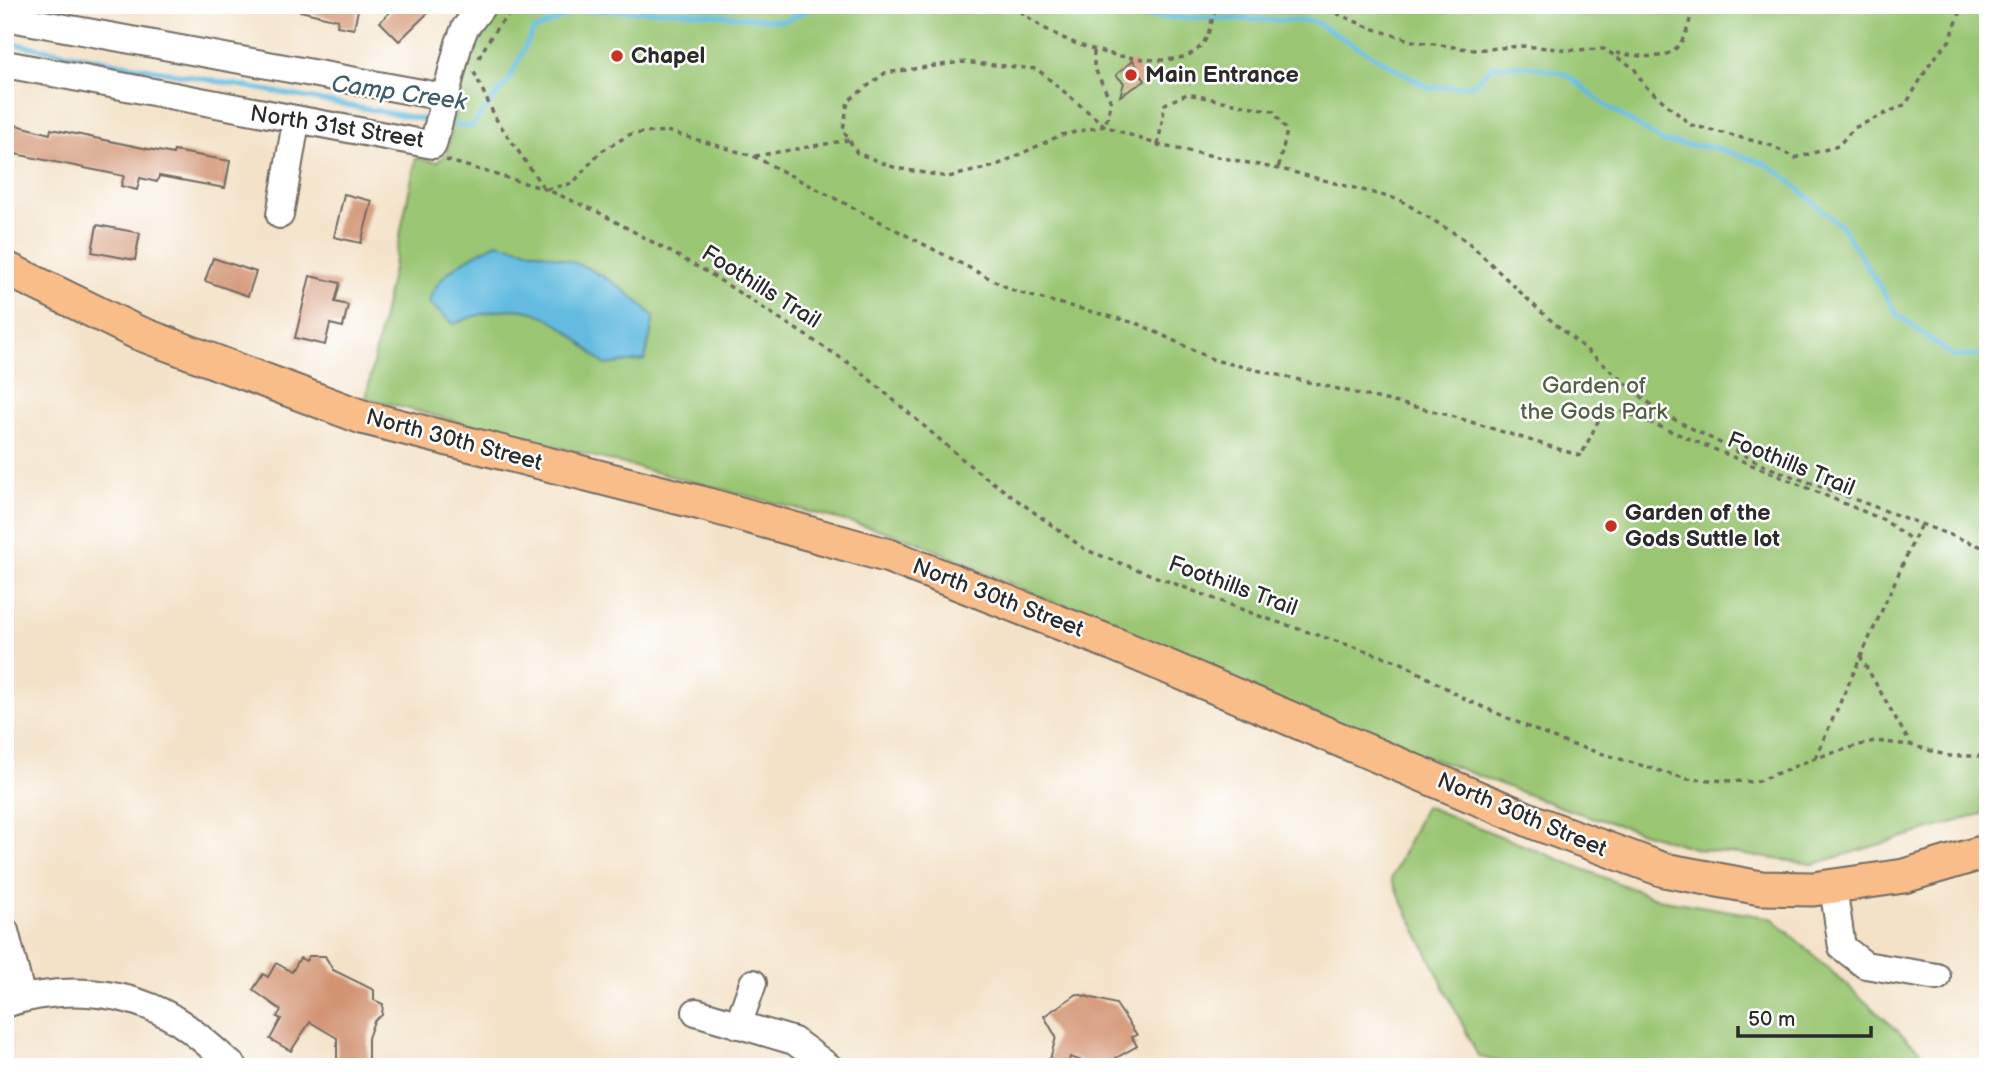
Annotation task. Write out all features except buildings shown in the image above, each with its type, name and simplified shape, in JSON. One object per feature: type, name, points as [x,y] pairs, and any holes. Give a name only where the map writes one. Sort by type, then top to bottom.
[{"type":"main road","name":"North 30th Street","points":[[5,268],[136,332],[362,416],[701,503],[889,556],[1114,644],[1629,859],[1664,870],[1761,888],[1792,890],[1833,887],[1904,876],[1988,851]]},
{"type":"street","points":[[444,97],[465,28],[483,5]]},
{"type":"street","name":"North 31st Street","points":[[5,17],[444,97],[433,145],[296,122],[5,64]]},
{"type":"street","points":[[279,215],[296,122]]},
{"type":"street","points":[[1833,887],[1842,947],[1865,965],[1937,977]]},
{"type":"street","points":[[5,932],[14,1001],[51,993],[78,992],[139,1003],[177,1021],[234,1067]]},
{"type":"street","points":[[738,1025],[753,983]]},
{"type":"street","points":[[696,1012],[794,1041],[830,1067]]},
{"type":"path","points":[[523,5],[510,12],[492,33],[473,69],[496,119],[545,189]]},
{"type":"path","points":[[1012,5],[1043,29],[1094,51],[1123,59],[1174,59],[1192,53],[1202,45],[1208,34],[1216,5]]},
{"type":"path","points":[[1318,5],[1368,27],[1413,41],[1475,50],[1522,46],[1572,50],[1604,49],[1664,58],[1671,54],[1683,34],[1693,5]]},
{"type":"path","points":[[1612,52],[1633,68],[1644,85],[1691,125],[1705,131],[1770,145],[1788,156],[1806,157],[1838,146],[1854,128],[1906,104],[1931,62],[1950,40],[1963,5]]},
{"type":"path","points":[[1094,51],[1094,67],[1111,102],[1105,126]]},
{"type":"path","points":[[1105,126],[1061,135],[995,166],[948,177],[896,168],[857,153],[843,130],[848,101],[885,73],[962,62],[1037,69],[1105,126],[1158,145],[1278,169],[1399,200],[1467,241],[1540,311],[1660,412],[1765,466],[1988,549]]},
{"type":"path","points":[[1158,145],[1166,104],[1188,94],[1273,111],[1287,131],[1278,169]]},
{"type":"path","name":"Foothills Trail","points":[[545,189],[573,183],[600,152],[631,134],[667,131],[752,156],[1016,292],[1139,324],[1214,360],[1445,414],[1581,456],[1600,417],[1625,412],[1884,520],[1912,540]]},
{"type":"path","points":[[752,156],[849,140]]},
{"type":"path","name":"Foothills Trail","points":[[433,145],[449,163],[545,189],[598,212],[707,272],[855,367],[973,468],[1087,550],[1262,617],[1400,662],[1467,700],[1560,741],[1687,779],[1756,782],[1815,758],[1874,741],[1912,745],[1949,756],[1988,756]]},
{"type":"path","points":[[1815,758],[1912,540],[1922,524]]},
{"type":"path","points":[[1860,656],[1912,745]]},
{"type":"green space","name":"Garden of the Gods Park","points":[[507,5],[1988,5],[1988,812],[1814,864],[1697,849],[1566,809],[1241,686],[920,543],[884,531],[366,398],[416,158],[437,162],[446,155],[464,74],[472,54],[492,19]]},
{"type":"green space","points":[[1425,806],[1658,899],[1772,918],[1938,1067],[1513,1067],[1478,1056],[1391,879]]},
{"type":"water","points":[[497,243],[543,253],[582,266],[600,274],[635,299],[654,317],[645,360],[605,365],[569,332],[537,313],[502,310],[454,324],[429,303],[438,283],[446,274]]},
{"type":"waterway","name":"Camp Creek","points":[[445,123],[471,127],[509,80],[533,31],[577,11],[675,11],[785,21],[818,5]]},
{"type":"waterway","name":"Camp Creek","points":[[1121,5],[1148,17],[1313,21],[1429,88],[1473,85],[1493,66],[1530,66],[1566,74],[1605,105],[1663,142],[1716,148],[1766,164],[1783,175],[1843,228],[1897,314],[1954,357],[1988,355]]},
{"type":"waterway","name":"Camp Creek","points":[[5,42],[432,121]]},
{"type":"place","name":"Chapel","points":[[617,56]]},
{"type":"place","name":"Main Entrance","points":[[1131,75]]},
{"type":"place","name":"Garden of the Gods Suttle lot","points":[[1611,526]]}]
